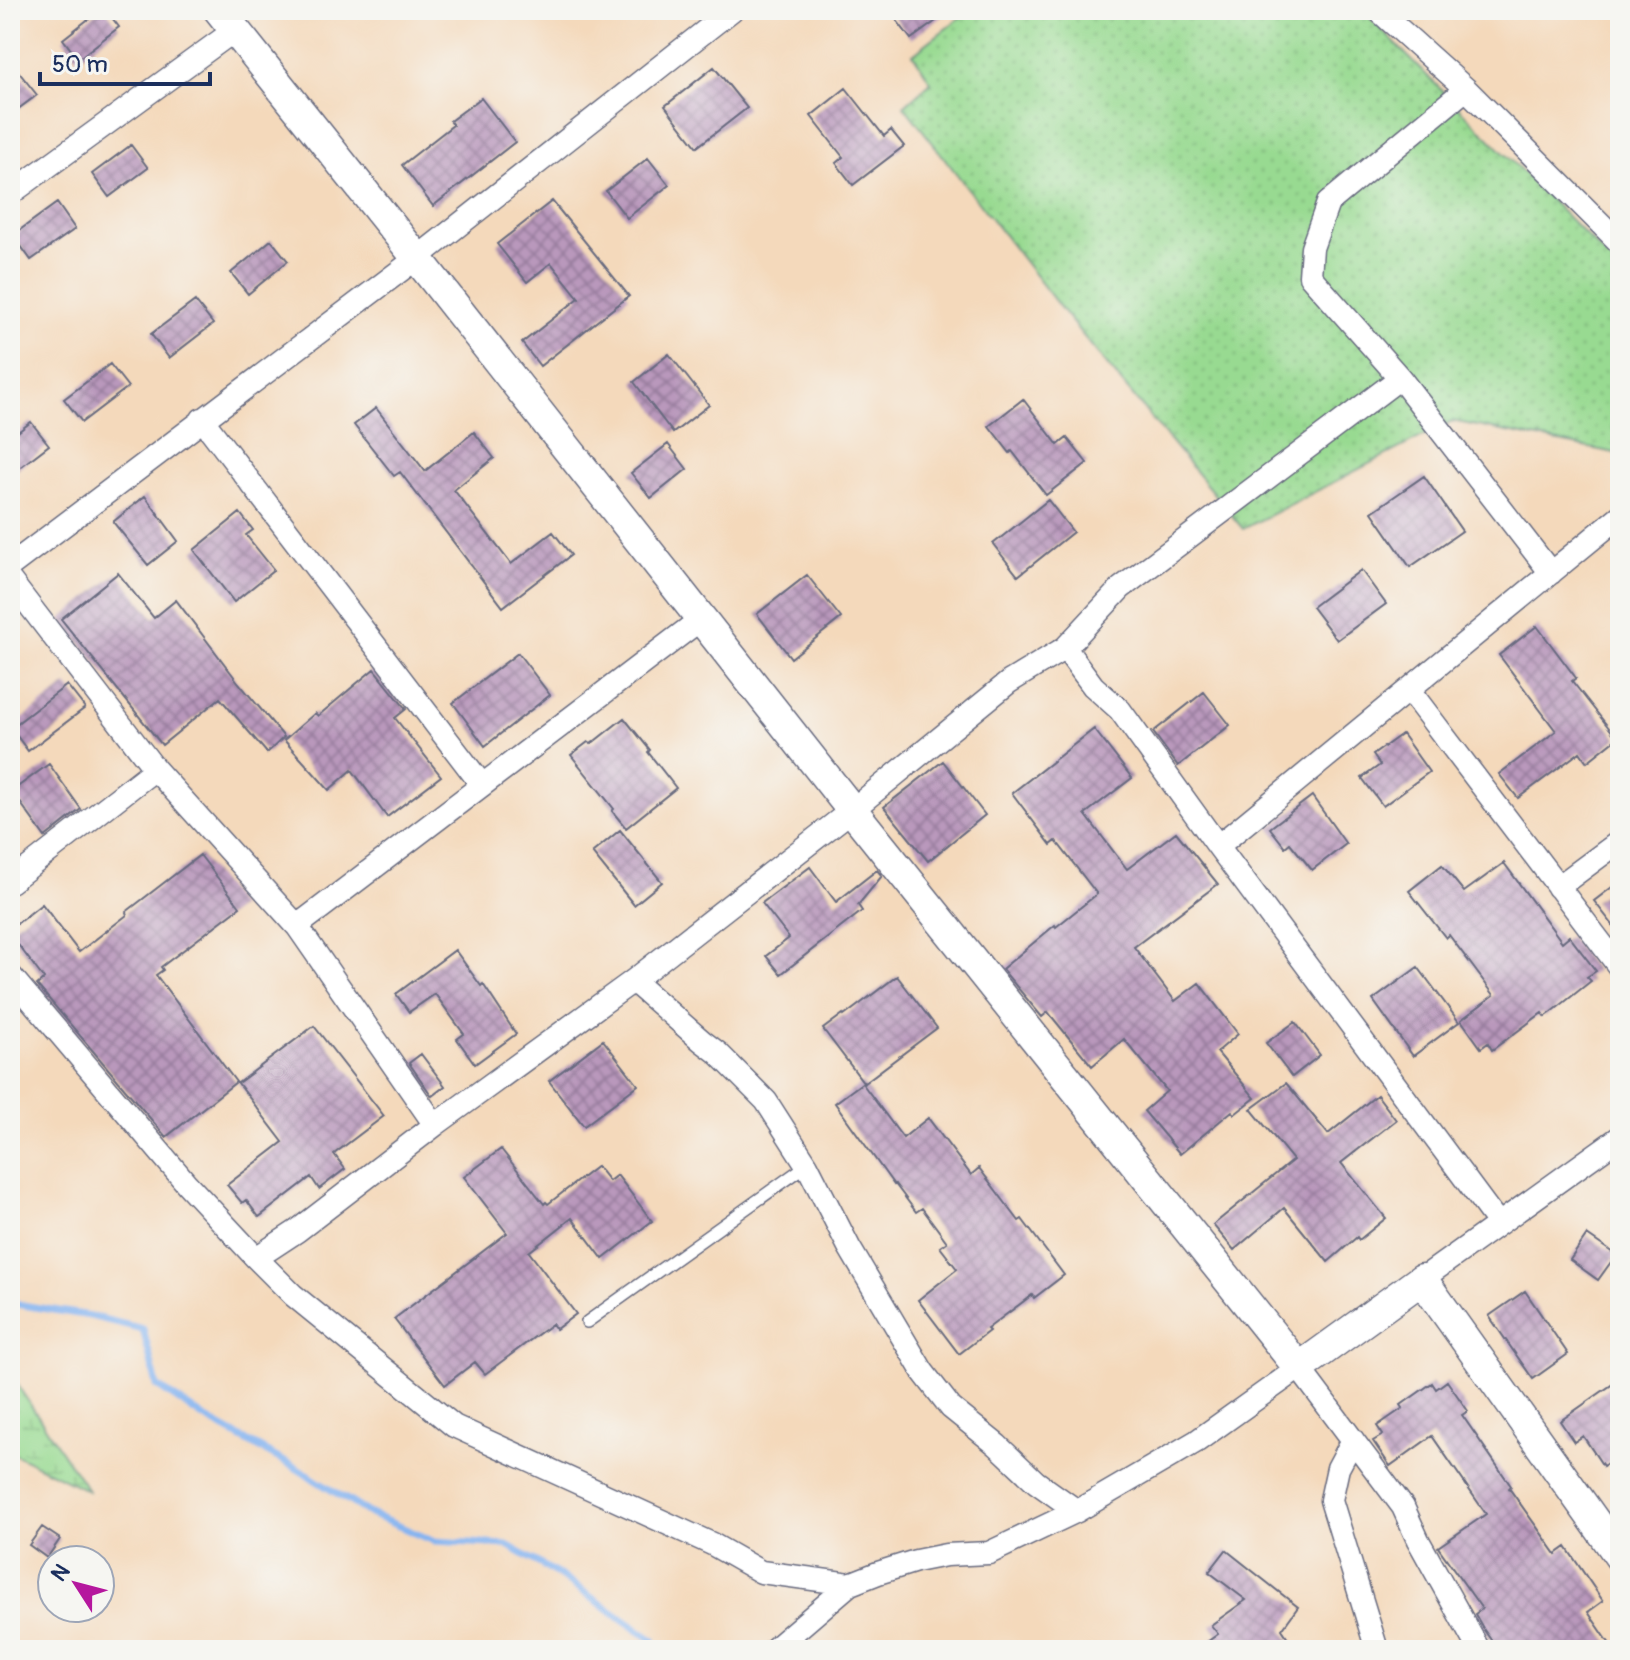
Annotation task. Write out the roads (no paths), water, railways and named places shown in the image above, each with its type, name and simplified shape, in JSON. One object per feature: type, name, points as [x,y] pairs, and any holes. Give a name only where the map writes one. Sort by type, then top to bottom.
[{"type":"street","points":[[10,566],[417,258],[732,10]]},
{"type":"street","points":[[1378,10],[1466,89],[1620,243]]},
{"type":"street","points":[[10,194],[227,20],[852,810],[1299,1368],[1403,1507],[1479,1650]]},
{"type":"street","points":[[1466,89],[1328,203],[1312,248],[1310,276],[1400,378],[1551,573]]},
{"type":"street","points":[[256,1258],[297,1231],[435,1125],[633,981],[852,810],[1009,682],[1065,648],[1121,588],[1400,378]]},
{"type":"street","points":[[202,419],[482,785]]},
{"type":"street","points":[[1218,846],[1620,516]]},
{"type":"street","points":[[10,580],[155,769],[297,926],[435,1125]]},
{"type":"street","points":[[297,926],[701,619]]},
{"type":"street","points":[[1065,648],[1093,686],[1120,710],[1498,1223]]},
{"type":"street","points":[[1409,690],[1620,968]]},
{"type":"street","points":[[10,882],[155,769]]},
{"type":"street","points":[[1558,887],[1620,841]]},
{"type":"street","points":[[10,975],[187,1184],[256,1258],[293,1295],[454,1426],[712,1544],[761,1572],[850,1584]]},
{"type":"street","points":[[633,981],[718,1053],[766,1101],[807,1165],[849,1247],[923,1372],[951,1408],[1036,1482],[1077,1511]]},
{"type":"street","points":[[773,1650],[850,1584],[916,1561],[946,1555],[989,1553],[1077,1511],[1197,1441],[1620,1137]]},
{"type":"street","points":[[1422,1279],[1620,1557]]},
{"type":"street","points":[[1353,1440],[1338,1468],[1331,1500],[1377,1650]]},
{"type":"lane","points":[[587,1322],[807,1165]]},
{"type":"waterway","points":[[10,1303],[90,1316],[143,1329],[157,1386],[203,1417],[296,1468],[370,1514],[434,1541],[507,1545],[559,1575],[653,1640]]}]
